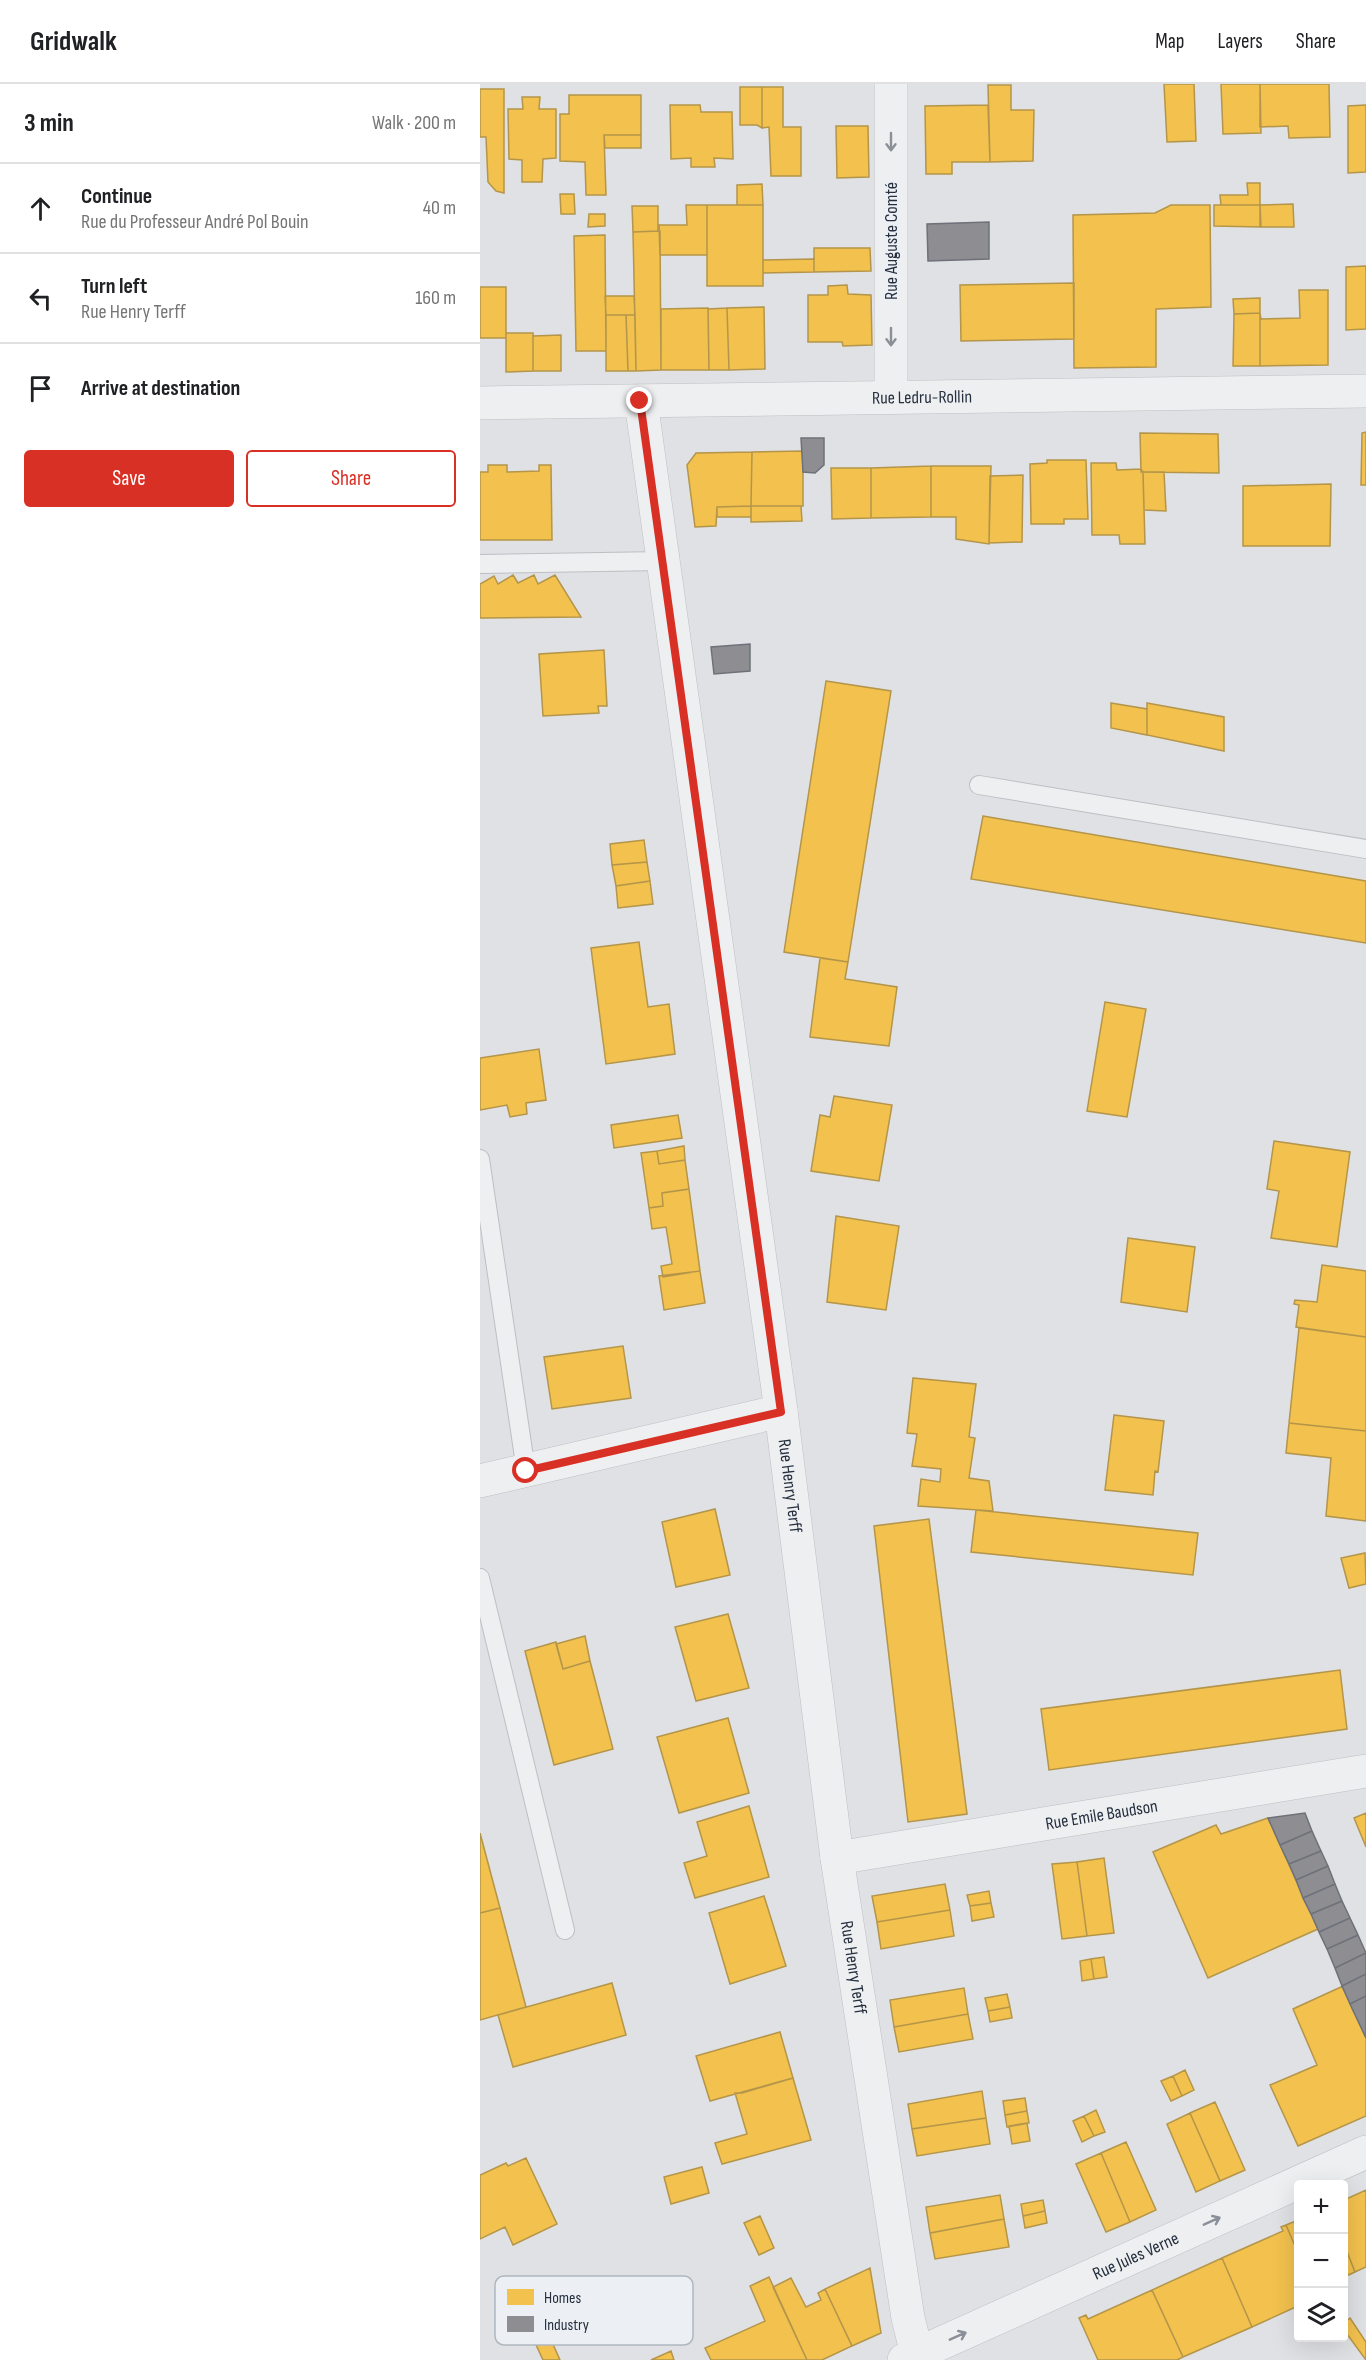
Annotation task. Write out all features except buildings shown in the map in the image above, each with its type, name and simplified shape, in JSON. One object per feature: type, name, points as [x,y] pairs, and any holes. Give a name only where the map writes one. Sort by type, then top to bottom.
[{"type":"street","name":"Rue Auguste Comté","points":[[891,84],[891,397]]},
{"type":"street","name":"Rue Ledru-Rollin","points":[[480,403],[1366,391]]},
{"type":"street","name":"Rue Henry Terff","points":[[640,401],[781,1412],[837,1857],[906,2306],[911,2357]]},
{"type":"street","points":[[480,1481],[781,1412]]},
{"type":"street","name":"Rue Emile Baudson","points":[[837,1857],[1366,1771]]},
{"type":"street","name":"Rue Jules Verne","points":[[911,2357],[1366,2152]]},
{"type":"lane","points":[[480,564],[663,561]]},
{"type":"lane","points":[[979,785],[1366,849]]},
{"type":"lane","points":[[480,1159],[526,1471]]},
{"type":"lane","points":[[480,1578],[565,1930]]},
{"type":"route","points":[[526,1471],[781,1412],[640,401]]}]
